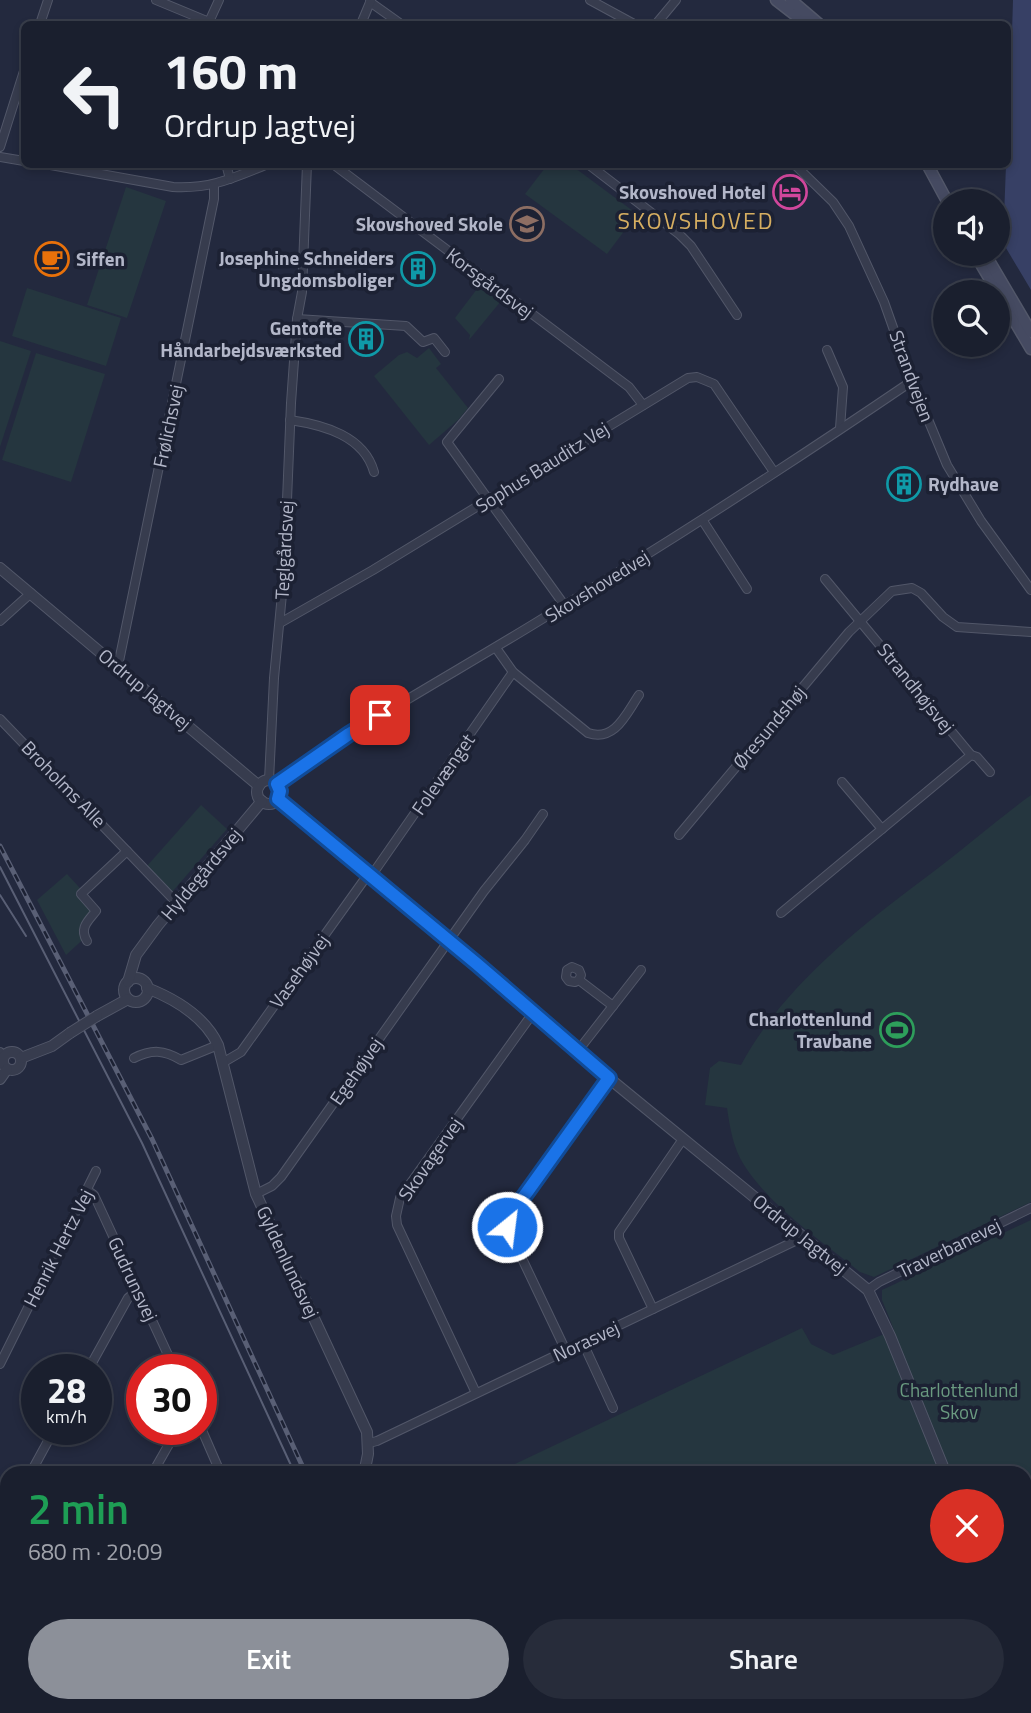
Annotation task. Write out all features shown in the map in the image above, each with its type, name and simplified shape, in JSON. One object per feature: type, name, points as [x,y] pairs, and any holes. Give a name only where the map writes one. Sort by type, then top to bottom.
[{"type":"main road","points":[[776,0],[803,21]]},
{"type":"main road","points":[[791,0],[816,21]]},
{"type":"main road","points":[[929,168],[941,189]]},
{"type":"main road","points":[[982,266],[1031,349]]},
{"type":"main road","points":[[992,266],[1031,332]]},
{"type":"street","points":[[41,21],[48,0]]},
{"type":"street","points":[[156,0],[203,21]]},
{"type":"street","points":[[211,21],[219,0]]},
{"type":"street","points":[[590,0],[628,21]]},
{"type":"street","points":[[658,21],[676,0]]},
{"type":"street","points":[[362,21],[371,1],[397,21]]},
{"type":"street","points":[[0,147],[21,80]]},
{"type":"street","points":[[0,157],[21,160]]},
{"type":"street","points":[[67,168],[173,187],[214,185],[258,168]]},
{"type":"street","points":[[227,168],[230,179]]},
{"type":"street","name":"Teglgårdsvej","points":[[273,782],[274,678],[280,623],[297,319],[302,292],[307,168]]},
{"type":"street","name":"Korsgårdsvej","points":[[338,168],[629,387],[643,405]]},
{"type":"street","points":[[593,168],[680,234],[737,315]]},
{"type":"street","name":"Strandvejen","points":[[798,168],[833,202],[849,226],[884,302],[912,381],[947,465],[981,521],[1031,590]]},
{"type":"street","name":"Frølichsvej","points":[[118,666],[214,199],[214,185]]},
{"type":"street","points":[[297,319],[406,326],[423,342],[434,338],[445,352]]},
{"type":"street","points":[[827,350],[843,387],[841,428]]},
{"type":"street","name":"Sophus Bauditz Vej","points":[[280,623],[352,583],[688,378],[705,379],[714,384],[774,472]]},
{"type":"street","points":[[499,379],[447,442],[565,606]]},
{"type":"street","name":"Skovshovedvej","points":[[273,782],[703,521],[912,381]]},
{"type":"street","points":[[290,420],[344,435],[355,442],[371,462],[374,472]]},
{"type":"street","points":[[703,521],[747,589]]},
{"type":"street","name":"Ordrup Jagtvej","points":[[0,568],[259,786]]},
{"type":"street","points":[[825,579],[860,620]]},
{"type":"street","name":"Øresundshøj","points":[[679,835],[860,620],[892,591],[912,588],[921,593],[943,617],[957,627],[1031,632]]},
{"type":"street","points":[[0,621],[31,593]]},
{"type":"street","name":"Strandhøjsvej","points":[[860,620],[971,755],[977,757],[990,772]]},
{"type":"street","points":[[496,648],[513,672],[588,733],[597,737],[606,736],[616,728],[639,695]]},
{"type":"street","name":"Folevænget","points":[[370,875],[393,846],[513,672]]},
{"type":"street","name":"Broholms Alle","points":[[0,719],[176,902]]},
{"type":"street","points":[[781,913],[971,755]]},
{"type":"street","points":[[273,782],[280,791],[278,799],[270,803],[262,802],[257,794],[259,786],[273,782]]},
{"type":"street","points":[[842,782],[882,830]]},
{"type":"street","name":"Ordrup Jagtvej","points":[[278,799],[577,1052],[868,1290],[890,1336],[943,1466]]},
{"type":"street","name":"Hyldegårdsvej","points":[[130,988],[143,947],[176,902],[262,802]]},
{"type":"street","points":[[449,941],[484,891],[526,841],[543,814]]},
{"type":"street","points":[[87,941],[83,935],[83,926],[96,911],[82,894],[127,851]]},
{"type":"street","name":"Vasehøjvej","points":[[224,1062],[241,1052],[370,875]]},
{"type":"street","name":"Egehøjvej","points":[[256,1195],[281,1177],[449,941]]},
{"type":"street","points":[[577,1052],[641,970]]},
{"type":"street","points":[[579,980],[613,1006]]},
{"type":"street","name":"Gyldenlundsvej","points":[[130,988],[144,982],[146,993],[169,1000],[195,1015],[205,1024],[218,1045],[256,1195],[367,1432],[369,1443],[365,1466]]},
{"type":"street","points":[[21,1058],[70,1034],[107,1010],[130,988],[136,1002],[146,993]]},
{"type":"street","name":"Skovagervej","points":[[476,1393],[397,1225],[397,1207],[400,1198],[533,1013]]},
{"type":"street","points":[[134,1058],[149,1051],[167,1052],[181,1060],[218,1045]]},
{"type":"street","points":[[13,1052],[21,1058],[19,1067],[8,1069],[2,1054],[13,1052]]},
{"type":"street","points":[[0,1079],[8,1069]]},
{"type":"street","points":[[566,1351],[507,1227],[507,1221],[609,1078]]},
{"type":"street","points":[[653,1309],[619,1233],[683,1139]]},
{"type":"street","name":"Henrik Hertz Vej","points":[[0,1364],[96,1171]]},
{"type":"street","name":"Gudrunsvej","points":[[87,1190],[94,1195],[168,1354]]},
{"type":"street","name":"Traverbanevej","points":[[868,1290],[879,1282],[1031,1208]]},
{"type":"street","name":"Norasvej","points":[[369,1443],[793,1242],[800,1234]]},
{"type":"street","points":[[97,1354],[128,1298],[138,1290]]},
{"type":"street","points":[[583,1343],[613,1408]]},
{"type":"street","points":[[34,1466],[46,1445]]},
{"type":"street","points":[[157,1466],[168,1445]]},
{"type":"street","points":[[208,1445],[218,1466]]},
{"type":"green space","points":[[545,168],[575,168],[637,214],[607,254],[525,194]]},
{"type":"green space","points":[[126,187],[166,201],[127,318],[87,305]]},
{"type":"green space","points":[[480,285],[501,301],[469,340],[470,335],[455,318]]},
{"type":"green space","points":[[27,288],[121,318],[106,366],[12,336]]},
{"type":"green space","points":[[0,341],[31,351],[0,447]]},
{"type":"green space","points":[[429,348],[441,364],[436,368],[468,408],[429,445],[374,376],[399,355],[407,352],[417,358]]},
{"type":"green space","points":[[36,353],[105,374],[71,482],[2,460]]},
{"type":"green space","name":"Charlottenlund Travbane","points":[[1031,795],[1031,1202],[874,1277],[860,1272],[813,1235],[755,1181],[737,1152],[727,1108],[705,1105],[710,1068],[719,1061],[741,1065],[779,1009],[827,958],[879,913]]},
{"type":"green space","points":[[201,805],[227,829],[172,892],[147,866]]},
{"type":"green space","points":[[67,874],[100,910],[84,928],[89,934],[66,955],[37,900]]},
{"type":"green space","name":"Charlottenlund Skov","points":[[1031,1220],[1031,1466],[511,1466],[802,1328],[811,1344],[833,1355],[894,1330],[882,1300],[882,1290]]},
{"type":"water","points":[[1013,0],[1031,0],[1031,290],[1010,255],[1010,189],[1005,189],[1006,168],[1011,168]]},
{"type":"tram line","points":[[0,867],[142,1143],[291,1466]]},
{"type":"tram line","points":[[0,895],[26,936]]},
{"type":"railway","points":[[0,846],[152,1139],[302,1466]]},
{"type":"place","name":"Skovshoved Hotel","points":[[790,192]]},
{"type":"place","name":"Skovshoved Skole","points":[[527,224]]},
{"type":"place","name":"Siffen","points":[[52,259]]},
{"type":"place","name":"Josephine Schneiders Ungdomsboliger","points":[[418,269]]},
{"type":"place","name":"Gentofte Håndarbejdsværksted","points":[[366,339]]},
{"type":"place","name":"Rydhave","points":[[904,484]]},
{"type":"place","name":"Charlottenlund Travbane","points":[[897,1030]]},
{"type":"district","name":"SKOVSHOVED","points":[[696,221]]},
{"type":"route","points":[[380,715],[277,784],[280,791],[278,799],[609,1078],[512,1213],[507,1227]]}]
